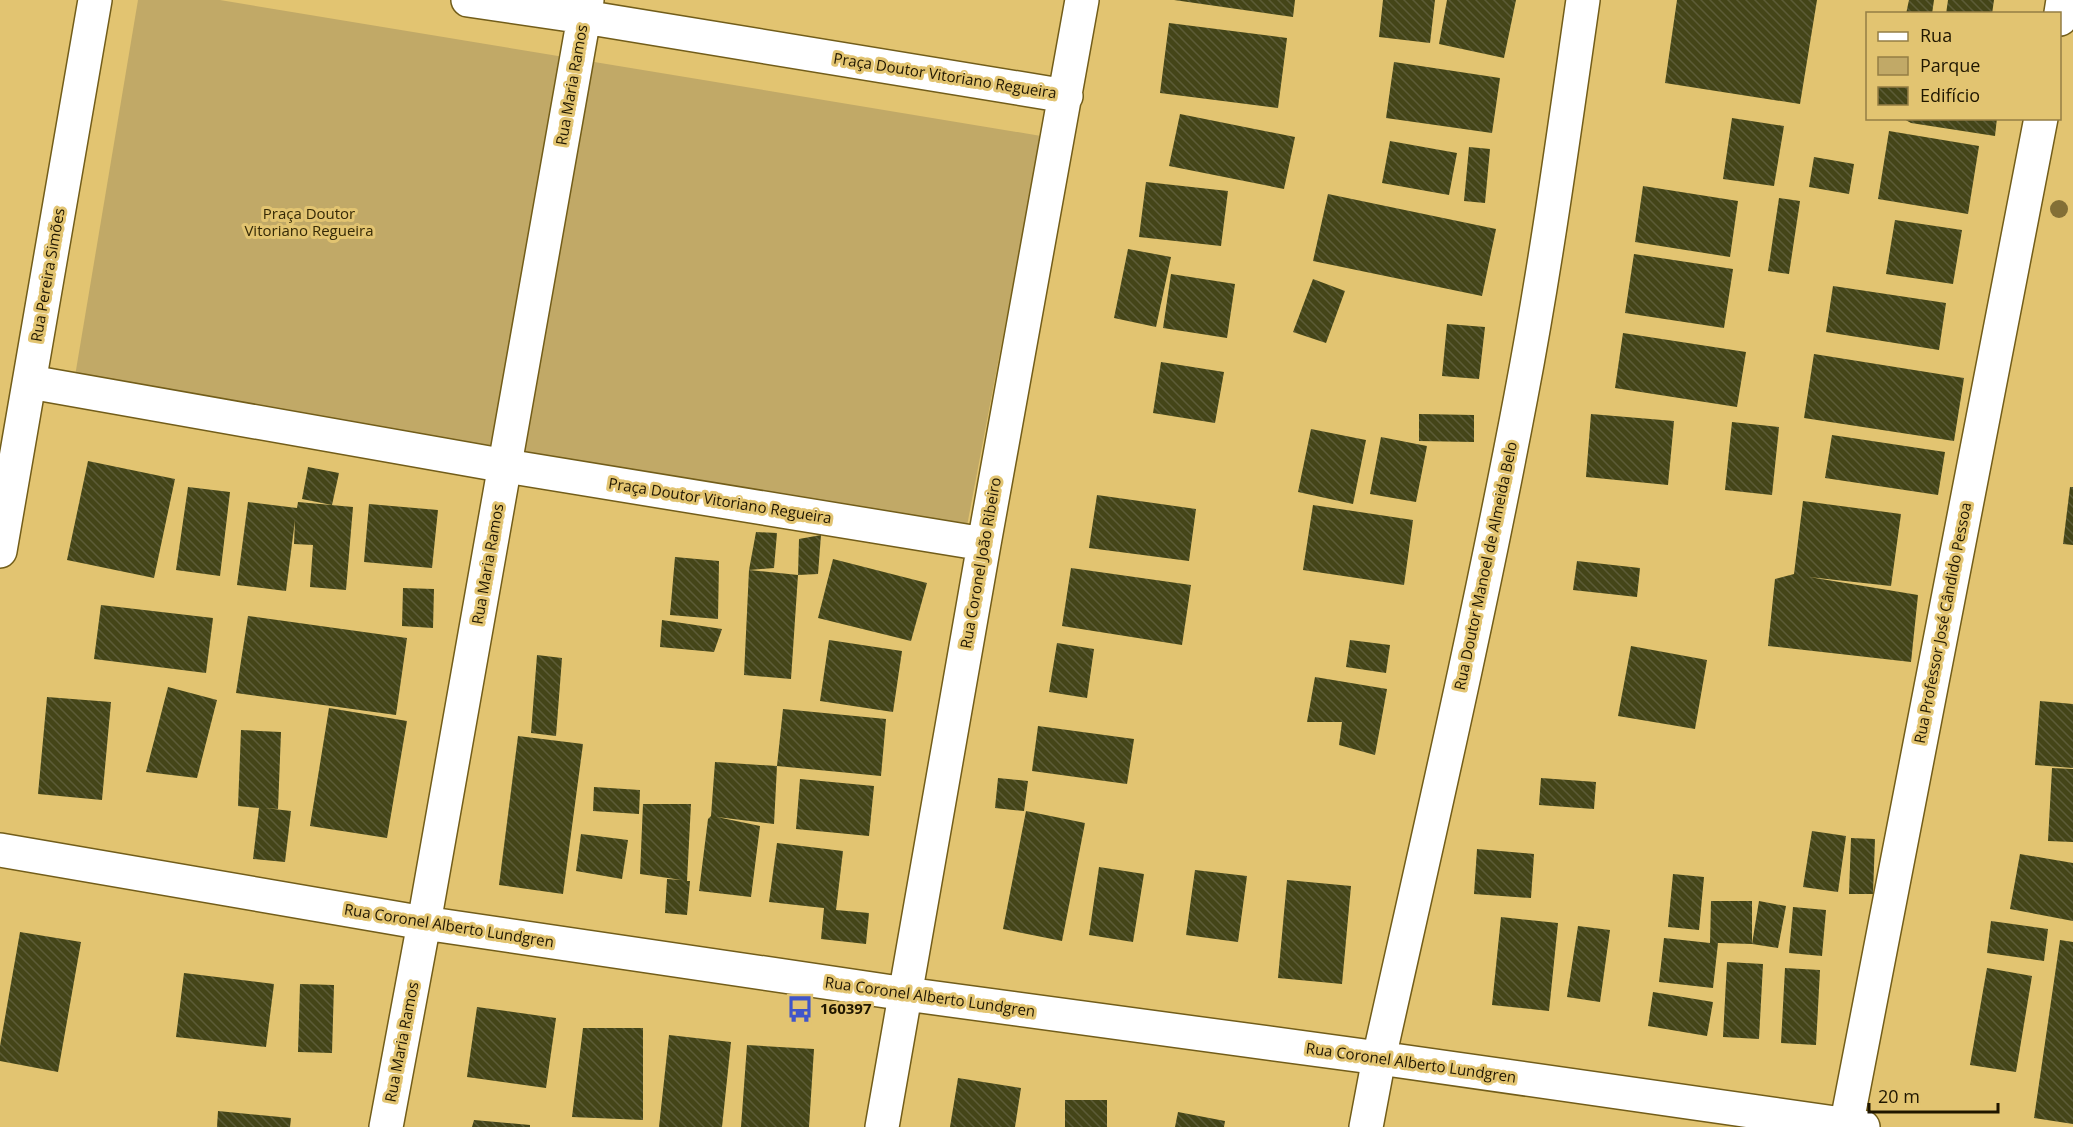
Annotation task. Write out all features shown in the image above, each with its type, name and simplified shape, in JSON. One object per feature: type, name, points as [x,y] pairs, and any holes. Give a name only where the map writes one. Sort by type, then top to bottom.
[{"type":"street","name":"Rua Pereira Simões","points":[[0,551],[95,0]]},
{"type":"street","name":"Praça Doutor Vitoriano Regueira","points":[[468,0],[586,8],[1066,96]]},
{"type":"street","name":"Rua Coronel João Ribeiro","points":[[882,1127],[1082,0]]},
{"type":"street","name":"Rua Doutor Manoel de Almeida Belo","points":[[1366,1127],[1379,1058],[1482,595],[1521,394],[1549,238],[1583,0]]},
{"type":"street","name":"Rua Maria Ramos","points":[[386,1127],[506,466],[586,8]]},
{"type":"street","name":"Rua Professor José Cândido Pessoa","points":[[1852,1126],[2041,120]]},
{"type":"street","name":"Praça Doutor Vitoriano Regueira","points":[[30,382],[506,466],[984,544]]},
{"type":"street","name":"Rua Coronel Alberto Lundgren","points":[[0,850],[424,923],[906,994],[1379,1058],[1852,1126]]},
{"type":"green space","name":"Praça Doutor Vitoriano Regueira","points":[[138,0],[220,0],[1041,136],[967,526],[72,394]]},
{"type":"building","points":[[1174,0],[1295,0],[1293,17]]},
{"type":"building","points":[[1383,0],[1435,0],[1430,43],[1379,37]]},
{"type":"building","points":[[1447,0],[1516,0],[1504,58],[1439,44]]},
{"type":"building","points":[[1677,0],[1817,0],[1800,104],[1665,83]]},
{"type":"building","points":[[1909,0],[1934,0],[1932,12],[1906,12]]},
{"type":"building","points":[[1948,0],[1994,0],[1992,12],[1946,12]]},
{"type":"building","points":[[1169,23],[1287,38],[1278,108],[1160,93]]},
{"type":"building","points":[[1394,62],[1500,78],[1492,133],[1386,118]]},
{"type":"building","points":[[1180,114],[1295,137],[1284,189],[1169,166]]},
{"type":"building","points":[[1732,118],[1784,126],[1774,186],[1723,179]]},
{"type":"building","points":[[1906,120],[1997,120],[1995,136],[1911,123]]},
{"type":"building","points":[[1889,131],[1979,146],[1968,214],[1878,199]]},
{"type":"building","points":[[1390,141],[1457,153],[1449,195],[1382,183]]},
{"type":"building","points":[[1469,147],[1490,149],[1485,203],[1464,201]]},
{"type":"building","points":[[1814,157],[1854,164],[1849,194],[1809,187]]},
{"type":"building","points":[[1146,182],[1228,191],[1221,246],[1139,237]]},
{"type":"building","points":[[1643,186],[1738,201],[1730,257],[1635,242]]},
{"type":"building","points":[[1328,194],[1496,229],[1482,296],[1313,261]]},
{"type":"building","points":[[1779,198],[1800,201],[1789,274],[1768,271]]},
{"type":"building","points":[[1895,220],[1962,230],[1953,284],[1886,274]]},
{"type":"building","points":[[1128,249],[1171,257],[1156,327],[1114,318]]},
{"type":"building","points":[[1634,254],[1733,269],[1724,328],[1625,313]]},
{"type":"building","points":[[1171,274],[1235,284],[1227,338],[1163,328]]},
{"type":"building","points":[[1313,279],[1345,291],[1326,343],[1293,332]]},
{"type":"building","points":[[1833,286],[1946,303],[1939,350],[1826,332]]},
{"type":"building","points":[[1447,324],[1485,327],[1479,379],[1442,376]]},
{"type":"building","points":[[1623,333],[1746,352],[1737,407],[1615,388]]},
{"type":"building","points":[[1814,354],[1964,378],[1954,441],[1804,418]]},
{"type":"building","points":[[1161,362],[1224,372],[1215,423],[1153,413]]},
{"type":"building","points":[[1419,414],[1474,415],[1474,442],[1419,441]]},
{"type":"building","points":[[1591,414],[1674,421],[1668,485],[1586,477]]},
{"type":"building","points":[[1732,422],[1779,427],[1772,495],[1725,490]]},
{"type":"building","points":[[1311,429],[1366,440],[1353,504],[1298,492]]},
{"type":"building","points":[[1832,435],[1945,452],[1938,495],[1825,478]]},
{"type":"building","points":[[1381,437],[1427,446],[1416,502],[1370,494]]},
{"type":"building","points":[[88,461],[175,479],[154,578],[67,560]]},
{"type":"building","points":[[308,467],[339,473],[332,505],[302,499]]},
{"type":"building","points":[[188,487],[230,492],[220,576],[176,570]]},
{"type":"building","points":[[2070,487],[2073,487],[2073,545],[2063,544]]},
{"type":"building","points":[[1097,495],[1196,509],[1189,561],[1089,548]]},
{"type":"building","points":[[1803,501],[1901,514],[1891,586],[1809,577],[1918,595],[1911,662],[1768,646],[1775,579],[1794,574]]},
{"type":"building","points":[[248,502],[297,508],[298,502],[353,507],[346,590],[310,587],[313,545],[294,544],[295,520],[286,591],[237,585]]},
{"type":"building","points":[[369,504],[438,510],[432,568],[364,562]]},
{"type":"building","points":[[1313,505],[1413,520],[1404,585],[1303,570]]},
{"type":"building","points":[[756,532],[777,533],[774,568],[749,570]]},
{"type":"building","points":[[821,535],[818,574],[798,575],[799,539]]},
{"type":"building","points":[[675,557],[719,561],[718,619],[670,615]]},
{"type":"building","points":[[833,559],[927,583],[911,641],[818,618]]},
{"type":"building","points":[[1577,561],[1640,568],[1637,597],[1573,590]]},
{"type":"building","points":[[1071,568],[1191,585],[1182,645],[1062,626]]},
{"type":"building","points":[[749,570],[798,575],[791,679],[744,675]]},
{"type":"building","points":[[403,588],[434,589],[433,628],[402,626]]},
{"type":"building","points":[[101,605],[213,618],[206,673],[94,659]]},
{"type":"building","points":[[248,616],[407,638],[396,715],[236,693]]},
{"type":"building","points":[[662,620],[722,629],[714,652],[660,647]]},
{"type":"building","points":[[829,640],[902,651],[893,712],[820,701]]},
{"type":"building","points":[[1350,640],[1390,645],[1386,673],[1346,667]]},
{"type":"building","points":[[1057,643],[1094,649],[1087,698],[1049,692]]},
{"type":"building","points":[[1631,646],[1707,660],[1695,729],[1618,716]]},
{"type":"building","points":[[537,655],[562,658],[556,736],[531,733]]},
{"type":"building","points":[[1315,677],[1387,689],[1375,755],[1339,745],[1342,722],[1307,722]]},
{"type":"building","points":[[168,687],[217,700],[197,778],[146,772]]},
{"type":"building","points":[[47,697],[111,702],[102,800],[38,794]]},
{"type":"building","points":[[2040,701],[2073,704],[2073,768],[2035,765]]},
{"type":"building","points":[[329,708],[407,721],[387,838],[310,826]]},
{"type":"building","points":[[783,709],[886,719],[881,776],[777,766]]},
{"type":"building","points":[[1038,726],[1134,739],[1127,784],[1032,771]]},
{"type":"building","points":[[241,730],[281,732],[278,809],[265,808],[291,811],[285,862],[253,859],[259,808],[238,806]]},
{"type":"building","points":[[518,736],[583,744],[563,894],[499,885]]},
{"type":"building","points":[[715,762],[777,766],[774,824],[717,817],[760,826],[751,897],[699,891],[708,819],[711,816]]},
{"type":"building","points":[[2052,768],[2073,769],[2073,842],[2048,841]]},
{"type":"building","points":[[998,778],[1028,781],[1024,811],[995,808]]},
{"type":"building","points":[[1541,778],[1596,782],[1594,809],[1539,805]]},
{"type":"building","points":[[800,779],[874,786],[869,836],[796,829]]},
{"type":"building","points":[[594,787],[640,790],[639,814],[593,811]]},
{"type":"building","points":[[643,804],[691,804],[687,915],[665,913],[667,879],[682,880],[640,874]]},
{"type":"building","points":[[1026,811],[1085,823],[1062,941],[1003,929]]},
{"type":"building","points":[[1812,831],[1846,836],[1838,892],[1803,887]]},
{"type":"building","points":[[581,834],[628,840],[622,879],[576,871]]},
{"type":"building","points":[[1851,838],[1875,839],[1873,894],[1849,894]]},
{"type":"building","points":[[777,843],[843,851],[836,910],[869,913],[866,944],[821,939],[824,908],[769,902]]},
{"type":"building","points":[[1477,849],[1534,854],[1531,898],[1474,894]]},
{"type":"building","points":[[2020,854],[2073,863],[2073,921],[2010,909]]},
{"type":"building","points":[[1099,867],[1144,874],[1133,942],[1089,935]]},
{"type":"building","points":[[1195,870],[1247,876],[1238,942],[1186,935]]},
{"type":"building","points":[[1673,874],[1704,877],[1699,930],[1668,927]]},
{"type":"building","points":[[1287,880],[1351,886],[1342,984],[1278,978]]},
{"type":"building","points":[[1711,901],[1752,901],[1752,944],[1718,943],[1713,988],[1659,982],[1664,938],[1710,943]]},
{"type":"building","points":[[1759,901],[1786,906],[1778,948],[1752,944]]},
{"type":"building","points":[[1793,907],[1826,910],[1822,956],[1789,953]]},
{"type":"building","points":[[1501,917],[1558,923],[1549,1011],[1492,1005]]},
{"type":"building","points":[[1991,921],[2048,929],[2044,961],[1987,953]]},
{"type":"building","points":[[1578,926],[1610,930],[1600,1002],[1567,997]]},
{"type":"building","points":[[20,932],[81,942],[58,1072],[0,1061],[0,1046]]},
{"type":"building","points":[[2060,940],[2073,942],[2073,1124],[2034,1118]]},
{"type":"building","points":[[1727,962],[1763,964],[1759,1039],[1723,1037]]},
{"type":"building","points":[[1785,968],[1820,970],[1816,1045],[1781,1043]]},
{"type":"building","points":[[1987,968],[2032,976],[2016,1072],[1970,1065]]},
{"type":"building","points":[[184,973],[274,984],[266,1047],[176,1037]]},
{"type":"building","points":[[300,984],[334,985],[332,1053],[298,1052]]},
{"type":"building","points":[[1653,992],[1713,1002],[1707,1036],[1648,1026]]},
{"type":"building","points":[[477,1007],[556,1018],[546,1088],[467,1077]]},
{"type":"building","points":[[583,1028],[643,1028],[643,1120],[572,1117]]},
{"type":"building","points":[[669,1035],[731,1042],[722,1127],[659,1127]]},
{"type":"building","points":[[747,1045],[814,1049],[809,1127],[741,1127]]},
{"type":"building","points":[[958,1078],[1021,1088],[1015,1127],[950,1127]]},
{"type":"building","points":[[1065,1100],[1107,1100],[1107,1127],[1065,1127]]},
{"type":"building","points":[[218,1111],[291,1118],[290,1127],[217,1127]]},
{"type":"building","points":[[1178,1112],[1225,1121],[1224,1127],[1175,1127]]},
{"type":"building","points":[[474,1120],[530,1125],[530,1127],[472,1127]]},
{"type":"place","name":"160397","points":[[800,1009]]}]
